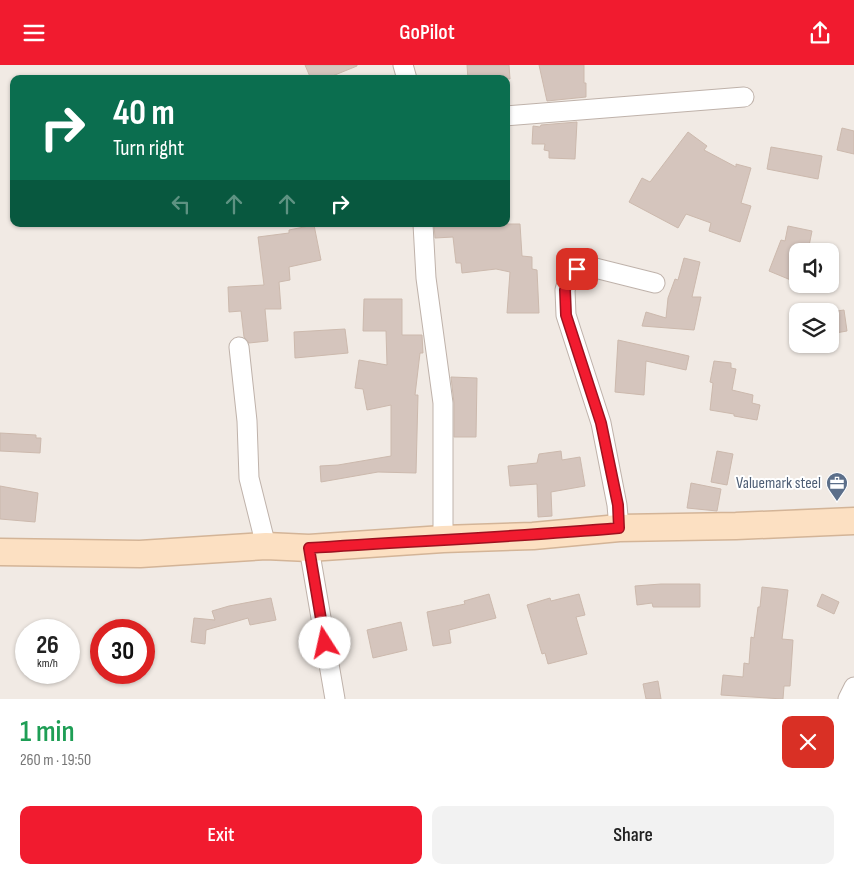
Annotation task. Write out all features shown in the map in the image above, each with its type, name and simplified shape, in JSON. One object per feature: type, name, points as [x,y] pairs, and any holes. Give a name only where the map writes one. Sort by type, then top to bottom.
[{"type":"street","points":[[510,116],[744,97]]},
{"type":"street","points":[[423,227],[426,278],[444,403],[443,539]]},
{"type":"street","points":[[619,528],[618,505],[601,423],[566,315],[565,290],[569,276],[577,269],[591,267],[655,283]]},
{"type":"street","points":[[239,347],[247,421],[249,478],[266,546]]},
{"type":"street","points":[[0,552],[140,554],[266,546],[309,548],[443,539],[533,536],[619,528],[854,521]]},
{"type":"street","points":[[309,548],[335,699]]},
{"type":"street","points":[[848,699],[854,687]]},
{"type":"building","points":[[305,65],[357,65],[335,75],[309,75]]},
{"type":"building","points":[[467,65],[509,65],[510,75],[468,75]]},
{"type":"building","points":[[539,65],[584,65],[586,97],[547,101]]},
{"type":"building","points":[[577,122],[575,159],[549,158],[549,151],[544,150],[545,144],[532,144],[533,126],[540,127],[541,125]]},
{"type":"building","points":[[842,128],[854,131],[854,154],[837,150]]},
{"type":"building","points":[[688,132],[707,146],[704,150],[736,167],[736,164],[751,168],[741,203],[751,206],[740,242],[709,231],[711,223],[686,214],[678,228],[629,202],[642,178],[650,182]]},
{"type":"building","points":[[771,147],[822,156],[818,179],[767,169]]},
{"type":"building","points":[[510,224],[520,224],[522,256],[532,257],[532,269],[537,270],[539,313],[507,313],[510,272],[496,269],[462,273],[461,263],[456,263],[453,237],[435,238],[434,227],[510,227]]},
{"type":"building","points":[[788,226],[812,231],[810,243],[789,243],[789,279],[769,271],[781,240],[785,241]]},
{"type":"building","points":[[314,227],[321,260],[289,267],[290,280],[279,282],[281,309],[265,309],[268,341],[249,343],[244,337],[241,311],[229,312],[228,287],[264,285],[258,237],[289,233],[289,230]]},
{"type":"building","points":[[684,258],[700,262],[692,297],[701,297],[694,330],[642,326],[646,312],[666,318],[668,298],[675,279],[678,280]]},
{"type":"building","points":[[364,299],[402,299],[402,335],[422,335],[423,353],[420,353],[415,395],[418,395],[416,473],[378,472],[321,482],[320,466],[338,465],[391,456],[391,405],[367,410],[363,389],[355,388],[359,360],[387,365],[386,331],[363,331]]},
{"type":"building","points":[[844,310],[847,331],[839,332],[839,311]]},
{"type":"building","points":[[345,329],[348,353],[295,358],[294,332]]},
{"type":"building","points":[[618,340],[689,356],[686,370],[646,361],[644,395],[615,392]]},
{"type":"building","points":[[714,361],[731,363],[731,368],[736,369],[732,390],[753,395],[752,403],[760,405],[757,420],[710,410],[713,383],[710,382]]},
{"type":"building","points":[[451,377],[477,378],[476,437],[454,437],[454,403]]},
{"type":"building","points":[[0,433],[36,435],[36,438],[41,438],[40,453],[0,451]]},
{"type":"building","points":[[561,451],[562,460],[580,457],[585,486],[551,492],[552,516],[538,517],[537,484],[510,486],[508,466],[537,463],[539,454]]},
{"type":"building","points":[[717,451],[733,454],[727,485],[711,482]]},
{"type":"building","points":[[691,483],[721,489],[717,511],[687,508]]},
{"type":"building","points":[[0,486],[38,493],[35,522],[0,519]]},
{"type":"building","points":[[700,584],[700,607],[653,607],[652,603],[637,605],[635,586]]},
{"type":"building","points":[[762,587],[788,590],[782,639],[793,640],[790,686],[784,686],[783,699],[721,695],[723,675],[743,677],[744,663],[749,664],[751,637],[754,638]]},
{"type":"building","points":[[489,594],[496,618],[449,630],[451,643],[433,646],[427,612],[465,604],[464,601]]},
{"type":"building","points":[[579,594],[585,615],[576,617],[587,654],[548,664],[545,653],[542,654],[527,605],[550,598],[551,601]]},
{"type":"building","points":[[822,594],[839,602],[834,614],[817,606]]},
{"type":"building","points":[[271,598],[276,620],[250,625],[248,618],[206,630],[205,644],[191,642],[194,618],[215,620],[212,611]]},
{"type":"building","points":[[401,622],[407,650],[373,658],[367,630]]},
{"type":"building","points":[[658,681],[661,699],[646,699],[643,684]]},
{"type":"place","name":"Valuemark steel","points":[[837,502]]},
{"type":"route","points":[[325,643],[309,548],[443,539],[533,536],[619,528],[618,505],[601,423],[566,315],[565,290],[569,276],[577,269]]}]
